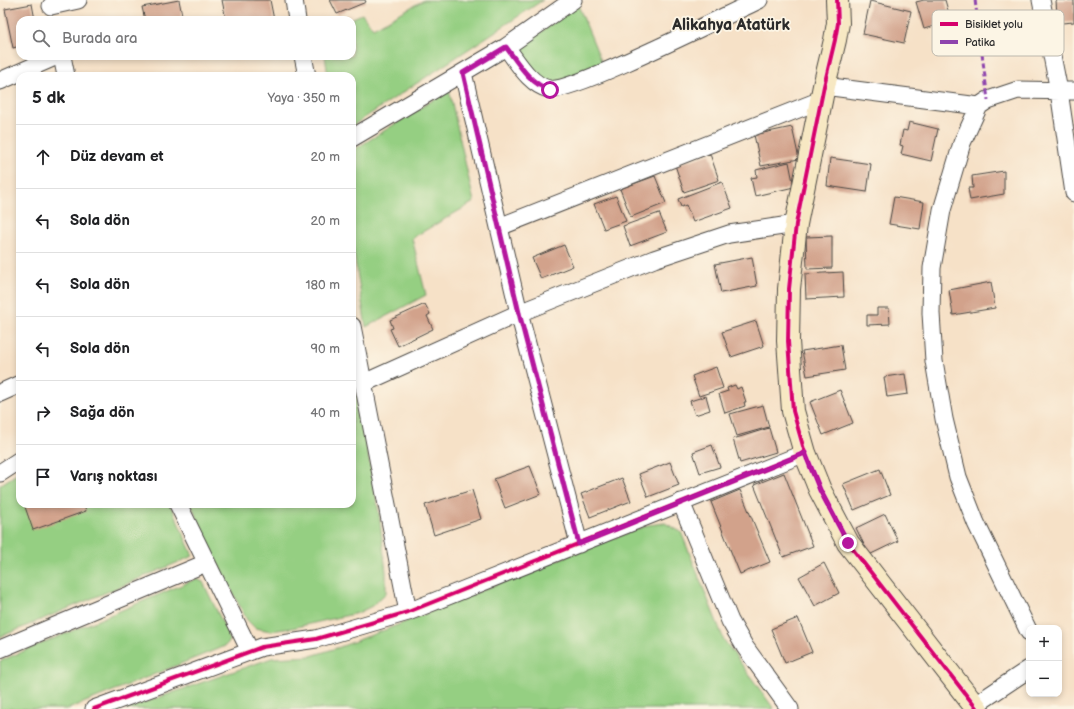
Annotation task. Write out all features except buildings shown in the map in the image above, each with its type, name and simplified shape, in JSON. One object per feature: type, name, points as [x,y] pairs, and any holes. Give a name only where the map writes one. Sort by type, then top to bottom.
[{"type":"street","points":[[52,9],[78,0]]},
{"type":"street","points":[[294,0],[296,16]]},
{"type":"street","points":[[356,136],[506,47],[573,0]]},
{"type":"street","points":[[506,47],[525,72],[537,84],[544,88],[557,90],[607,71],[759,0]]},
{"type":"street","points":[[837,0],[838,23],[796,224],[789,289],[788,341],[793,411],[805,453],[835,520],[857,557],[976,707],[1026,671]]},
{"type":"street","points":[[1042,0],[1045,10]]},
{"type":"street","points":[[1057,56],[1067,91],[1074,193]]},
{"type":"street","points":[[20,72],[47,60]]},
{"type":"street","points":[[63,60],[65,72]]},
{"type":"street","points":[[305,60],[306,72]]},
{"type":"street","points":[[463,73],[519,313],[579,544]]},
{"type":"street","points":[[0,81],[16,74]]},
{"type":"street","points":[[1026,626],[976,523],[958,478],[944,419],[934,361],[931,313],[932,268],[941,217],[962,143],[979,106],[988,100],[1018,90],[1067,91]]},
{"type":"street","points":[[499,227],[823,93],[979,106]]},
{"type":"street","points":[[364,383],[519,313],[654,259],[710,240],[748,230],[796,224]]},
{"type":"street","points":[[356,345],[408,612]]},
{"type":"street","points":[[0,393],[16,386]]},
{"type":"street","points":[[94,709],[262,647],[316,639],[408,612],[805,453]]},
{"type":"street","points":[[0,473],[16,463]]},
{"type":"street","points":[[681,502],[730,621],[745,647],[790,709]]},
{"type":"street","points":[[180,508],[250,651]]},
{"type":"street","points":[[0,649],[206,563]]},
{"type":"green space","points":[[424,0],[543,0],[356,123],[356,72],[327,72],[326,60],[356,60],[356,17],[362,14],[373,28]]},
{"type":"green space","points":[[578,5],[602,63],[565,79],[550,82],[544,80],[521,59],[520,50],[523,45]]},
{"type":"green space","points":[[449,90],[474,202],[412,238],[426,295],[366,327],[356,266],[356,148]]},
{"type":"green space","points":[[356,389],[379,513],[386,572],[386,593],[372,606],[358,613],[292,628],[271,631],[255,628],[247,620],[214,557],[193,508],[356,508]]},
{"type":"green space","points":[[16,475],[16,508],[172,508],[193,556],[0,637],[0,485]]},
{"type":"green space","points":[[665,523],[681,532],[724,640],[774,709],[126,709],[272,658],[311,656],[340,647],[403,623],[531,570],[648,525]]},
{"type":"green space","points":[[196,579],[203,582],[228,634],[230,641],[225,646],[68,709],[0,709],[0,661]]},
{"type":"marked path","points":[[975,0],[976,10]]},
{"type":"marked path","points":[[982,56],[988,100]]},
{"type":"cycle path","points":[[837,0],[838,23],[796,224],[789,289],[788,341],[793,411],[805,453],[820,490],[848,543],[977,709]]},
{"type":"cycle path","points":[[94,709],[262,647],[316,639],[408,612],[805,453]]},
{"type":"district","name":"Alikahya Atatürk","points":[[731,25]]},
{"type":"route","points":[[550,90],[537,84],[530,78],[506,47],[463,73],[519,313],[579,544],[805,453],[820,490],[838,527],[848,543]]}]
